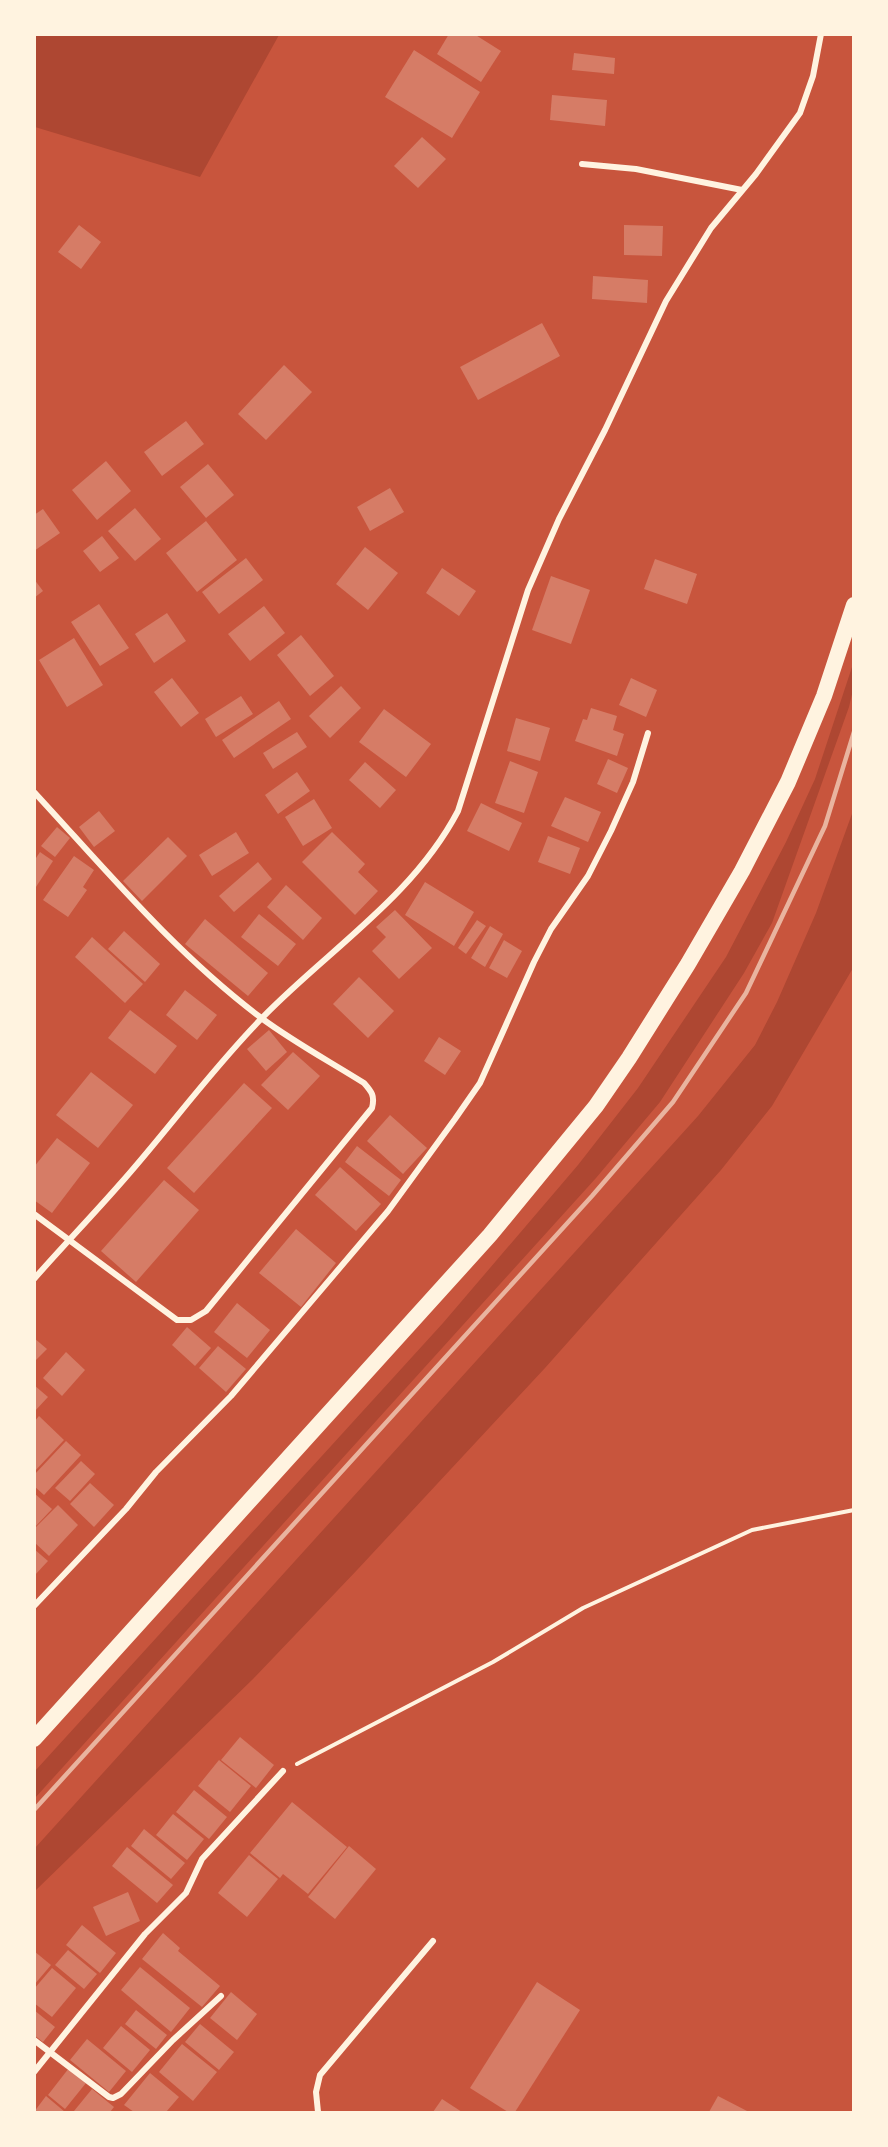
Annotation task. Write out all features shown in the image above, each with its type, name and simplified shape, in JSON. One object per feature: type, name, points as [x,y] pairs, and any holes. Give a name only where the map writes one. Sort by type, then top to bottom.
[{"type":"highway","points":[[34,1739],[482,1243],[596,1106],[630,1058],[688,964],[742,871],[788,782],[824,696],[854,606]]},
{"type":"street","points":[[34,1279],[120,1185],[261,1018],[390,900],[428,858],[446,833],[458,811],[528,590],[559,519],[605,430],[666,302],[711,228],[769,157],[800,113],[813,76],[822,34]]},
{"type":"street","points":[[582,164],[636,169],[742,190]]},
{"type":"street","points":[[34,1606],[126,1509],[156,1472],[231,1396],[388,1211],[455,1119],[480,1083],[551,929],[588,876],[611,831],[633,782],[648,733]]},
{"type":"street","points":[[34,792],[160,930],[208,975],[261,1018],[364,1083],[372,1092],[374,1099],[372,1108],[206,1311],[191,1320],[177,1320],[34,1214]]},
{"type":"street","points":[[34,2072],[145,1934],[186,1893],[202,1859],[283,1771]]},
{"type":"street","points":[[318,2112],[316,2092],[320,2075],[433,1941]]},
{"type":"street","points":[[34,2040],[109,2097],[116,2097],[221,1996]]},
{"type":"path","points":[[283,1771],[494,1662],[583,1608],[752,1530],[854,1510]]},
{"type":"shaded area","points":[[34,35],[279,35],[200,177],[35,127]]},
{"type":"shaded area","points":[[853,664],[853,690],[849,707],[772,923],[744,973],[660,1102],[596,1178],[35,1798],[35,1771],[443,1323],[578,1165],[638,1088],[726,957],[786,842],[815,779]]},
{"type":"shaded area","points":[[853,811],[853,968],[772,1106],[721,1170],[545,1368],[358,1569],[253,1679],[35,1891],[35,1848],[698,1116],[755,1045],[777,1002],[816,913]]},
{"type":"building","points":[[449,34],[474,34],[501,51],[481,82],[437,54]]},
{"type":"building","points":[[414,50],[480,92],[452,138],[385,97]]},
{"type":"building","points":[[574,53],[615,58],[614,74],[572,70]]},
{"type":"building","points":[[552,95],[607,100],[605,126],[550,120]]},
{"type":"building","points":[[422,137],[446,159],[418,188],[394,166]]},
{"type":"building","points":[[79,225],[101,242],[81,269],[58,252]]},
{"type":"building","points":[[624,225],[663,226],[662,256],[624,255]]},
{"type":"building","points":[[593,276],[648,280],[647,303],[592,299]]},
{"type":"building","points":[[542,323],[560,356],[478,400],[460,367]]},
{"type":"building","points":[[284,365],[312,392],[266,440],[238,414]]},
{"type":"building","points":[[186,421],[204,444],[162,476],[144,452]]},
{"type":"building","points":[[106,461],[131,491],[97,520],[72,490]]},
{"type":"building","points":[[208,464],[234,495],[206,518],[180,487]]},
{"type":"building","points":[[390,488],[404,512],[370,531],[357,507]]},
{"type":"building","points":[[135,508],[161,539],[135,561],[108,531]]},
{"type":"building","points":[[43,509],[60,533],[34,551],[34,515]]},
{"type":"building","points":[[206,521],[237,560],[197,592],[166,553]]},
{"type":"building","points":[[102,536],[119,558],[100,572],[83,551]]},
{"type":"building","points":[[365,547],[398,573],[368,610],[336,584]]},
{"type":"building","points":[[246,558],[263,580],[219,614],[202,592]]},
{"type":"building","points":[[655,559],[697,574],[687,604],[644,589]]},
{"type":"building","points":[[442,568],[476,591],[459,616],[426,593]]},
{"type":"building","points":[[551,576],[590,590],[571,644],[532,630]]},
{"type":"building","points":[[34,579],[43,591],[34,598]]},
{"type":"building","points":[[99,604],[129,648],[100,666],[71,622]]},
{"type":"building","points":[[264,606],[285,633],[250,661],[228,634]]},
{"type":"building","points":[[167,613],[186,641],[154,663],[135,634]]},
{"type":"building","points":[[301,635],[334,676],[310,696],[277,655]]},
{"type":"building","points":[[74,638],[103,685],[67,707],[39,660]]},
{"type":"building","points":[[172,678],[199,713],[181,727],[154,692]]},
{"type":"building","points":[[631,678],[657,690],[646,717],[619,705]]},
{"type":"building","points":[[341,686],[361,708],[330,738],[309,716]]},
{"type":"building","points":[[241,696],[253,714],[216,737],[205,719]]},
{"type":"building","points":[[279,701],[291,719],[234,758],[222,740]]},
{"type":"building","points":[[591,708],[617,716],[613,730],[624,734],[617,756],[575,741],[583,719],[587,720]]},
{"type":"building","points":[[384,709],[431,744],[406,777],[359,742]]},
{"type":"building","points":[[516,718],[550,728],[540,761],[507,751]]},
{"type":"building","points":[[297,732],[307,747],[273,769],[263,753]]},
{"type":"building","points":[[608,759],[628,768],[617,793],[597,784]]},
{"type":"building","points":[[510,761],[538,772],[524,813],[495,803]]},
{"type":"building","points":[[365,762],[396,790],[380,808],[349,780]]},
{"type":"building","points":[[297,772],[310,791],[278,814],[265,795]]},
{"type":"building","points":[[565,797],[601,812],[588,842],[551,826]]},
{"type":"building","points":[[314,799],[332,828],[303,846],[285,817]]},
{"type":"building","points":[[481,803],[522,823],[509,851],[467,831]]},
{"type":"building","points":[[99,811],[115,831],[94,847],[79,827]]},
{"type":"building","points":[[57,827],[70,838],[55,857],[41,846]]},
{"type":"building","points":[[236,832],[249,853],[212,876],[199,855]]},
{"type":"building","points":[[332,832],[365,864],[358,872],[378,891],[355,915],[302,862]]},
{"type":"building","points":[[548,836],[580,848],[570,874],[538,862]]},
{"type":"building","points":[[168,837],[187,856],[142,901],[123,881]]},
{"type":"building","points":[[40,852],[53,861],[34,890],[34,861]]},
{"type":"building","points":[[74,856],[94,870],[83,887],[87,890],[68,917],[43,900]]},
{"type":"building","points":[[258,862],[272,879],[234,912],[219,896]]},
{"type":"building","points":[[425,882],[474,912],[454,946],[405,915]]},
{"type":"building","points":[[286,885],[322,918],[303,940],[267,907]]},
{"type":"building","points":[[395,910],[432,948],[399,979],[372,951],[386,937],[376,927]]},
{"type":"building","points":[[259,914],[296,944],[278,966],[241,937]]},
{"type":"building","points":[[205,919],[268,973],[248,996],[185,944]]},
{"type":"building","points":[[477,920],[486,926],[466,954],[458,948]]},
{"type":"building","points":[[490,926],[503,934],[485,967],[471,958]]},
{"type":"building","points":[[124,931],[160,964],[145,982],[108,949]]},
{"type":"building","points":[[92,937],[143,984],[125,1003],[75,957]]},
{"type":"building","points":[[504,940],[522,951],[507,978],[489,968]]},
{"type":"building","points":[[359,977],[394,1011],[368,1038],[333,1004]]},
{"type":"building","points":[[185,990],[217,1015],[197,1040],[166,1015]]},
{"type":"building","points":[[130,1010],[177,1046],[155,1074],[108,1038]]},
{"type":"building","points":[[269,1030],[287,1052],[266,1071],[247,1049]]},
{"type":"building","points":[[439,1037],[461,1051],[445,1075],[424,1061]]},
{"type":"building","points":[[293,1052],[320,1076],[288,1110],[261,1085]]},
{"type":"building","points":[[91,1072],[133,1105],[98,1148],[56,1115]]},
{"type":"building","points":[[244,1083],[272,1108],[194,1193],[167,1168]]},
{"type":"building","points":[[390,1115],[427,1148],[403,1174],[367,1141]]},
{"type":"building","points":[[57,1138],[90,1163],[52,1213],[34,1200],[34,1167]]},
{"type":"building","points":[[357,1146],[401,1180],[389,1196],[345,1162]]},
{"type":"building","points":[[340,1167],[381,1204],[356,1231],[315,1195]]},
{"type":"building","points":[[164,1180],[199,1210],[136,1282],[101,1251]]},
{"type":"building","points":[[296,1229],[336,1263],[301,1307],[259,1273]]},
{"type":"building","points":[[237,1303],[270,1330],[247,1358],[214,1332]]},
{"type":"building","points":[[187,1327],[211,1348],[195,1366],[172,1345]]},
{"type":"building","points":[[34,1338],[47,1349],[34,1362]]},
{"type":"building","points":[[218,1346],[246,1369],[226,1392],[199,1368]]},
{"type":"building","points":[[66,1352],[85,1370],[62,1396],[43,1378]]},
{"type":"building","points":[[34,1385],[48,1397],[34,1412]]},
{"type":"building","points":[[39,1416],[64,1440],[34,1472],[34,1422]]},
{"type":"building","points":[[66,1441],[81,1455],[44,1495],[34,1486],[34,1475]]},
{"type":"building","points":[[81,1461],[95,1474],[70,1501],[55,1488]]},
{"type":"building","points":[[90,1483],[114,1505],[94,1527],[70,1504]]},
{"type":"building","points":[[34,1493],[52,1509],[34,1528]]},
{"type":"building","points":[[58,1505],[78,1525],[49,1556],[34,1542],[34,1529]]},
{"type":"building","points":[[34,1549],[48,1561],[34,1576]]},
{"type":"building","points":[[240,1737],[274,1765],[256,1788],[221,1760]]},
{"type":"building","points":[[219,1760],[251,1786],[230,1812],[198,1786]]},
{"type":"building","points":[[194,1790],[227,1817],[209,1839],[176,1812]]},
{"type":"building","points":[[292,1802],[347,1847],[308,1894],[283,1874],[280,1878],[250,1853]]},
{"type":"building","points":[[173,1814],[204,1839],[187,1860],[156,1835]]},
{"type":"building","points":[[144,1829],[185,1863],[171,1879],[131,1846]]},
{"type":"building","points":[[349,1846],[376,1869],[335,1919],[308,1897]]},
{"type":"building","points":[[127,1847],[173,1885],[157,1903],[112,1866]]},
{"type":"building","points":[[249,1855],[278,1879],[247,1917],[218,1893]]},
{"type":"building","points":[[128,1892],[140,1921],[106,1936],[93,1907]]},
{"type":"building","points":[[82,1925],[116,1953],[100,1973],[66,1945]]},
{"type":"building","points":[[163,1933],[180,1948],[178,1951],[220,1986],[202,2007],[142,1959]]},
{"type":"building","points":[[68,1950],[97,1974],[84,1989],[55,1965]]},
{"type":"building","points":[[34,1951],[51,1965],[34,1985]]},
{"type":"building","points":[[140,1967],[190,2008],[171,2032],[121,1990]]},
{"type":"building","points":[[52,1968],[76,1988],[52,2017],[34,2003],[34,1989]]},
{"type":"building","points":[[537,1982],[580,2010],[515,2112],[508,2112],[470,2088]]},
{"type":"building","points":[[231,1992],[257,2014],[237,2040],[210,2018]]},
{"type":"building","points":[[34,2010],[55,2027],[43,2042],[34,2035]]},
{"type":"building","points":[[136,2010],[167,2035],[156,2049],[125,2024]]},
{"type":"building","points":[[200,2024],[234,2052],[219,2070],[185,2042]]},
{"type":"building","points":[[121,2026],[150,2050],[132,2072],[103,2048]]},
{"type":"building","points":[[87,2039],[126,2071],[109,2092],[70,2060]]},
{"type":"building","points":[[182,2044],[217,2072],[193,2101],[159,2072]]},
{"type":"building","points":[[69,2068],[86,2083],[65,2109],[48,2095]]},
{"type":"building","points":[[150,2073],[179,2097],[166,2112],[134,2112],[124,2105]]},
{"type":"building","points":[[92,2089],[114,2107],[110,2112],[74,2111]]},
{"type":"building","points":[[46,2096],[65,2112],[34,2112]]},
{"type":"building","points":[[718,2096],[749,2112],[709,2112]]},
{"type":"building","points":[[442,2099],[462,2112],[433,2112]]},
{"type":"railway","points":[[34,1810],[592,1196],[673,1102],[746,993],[825,826],[854,732]]}]
